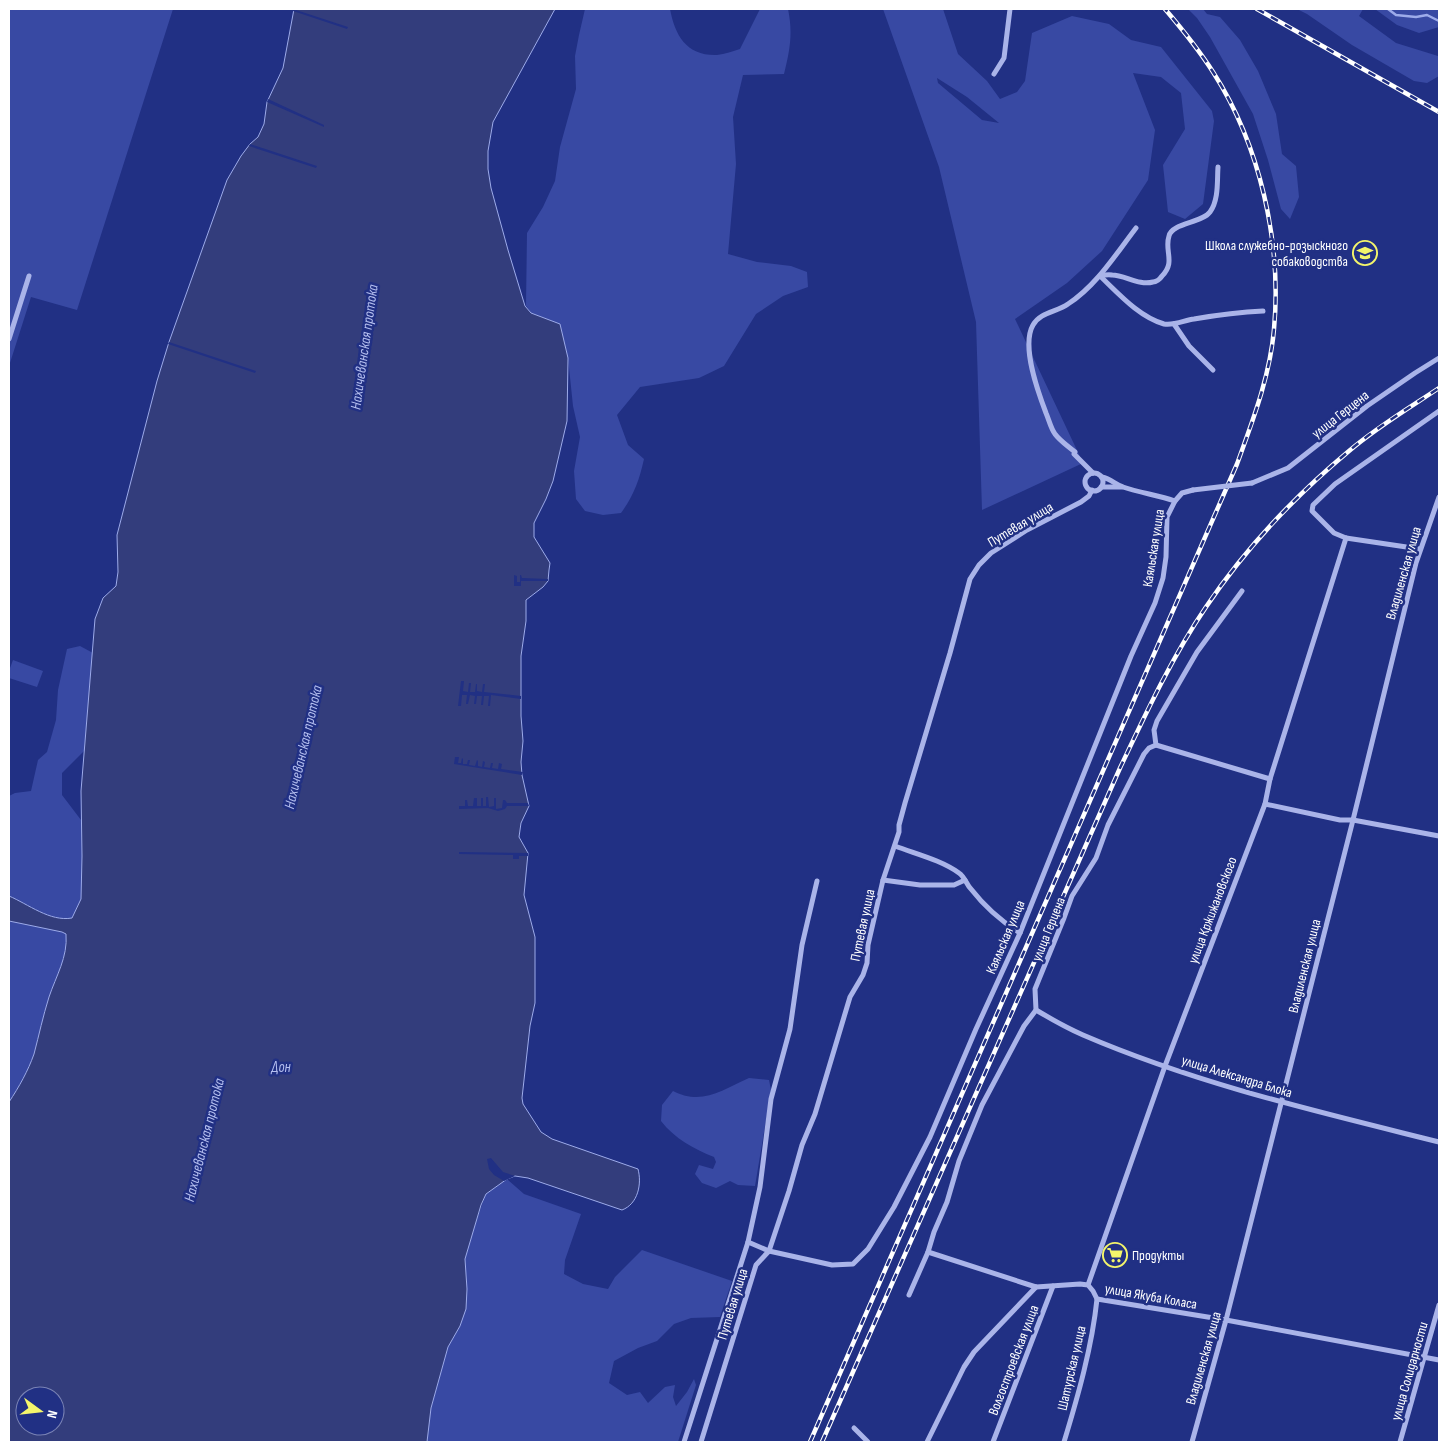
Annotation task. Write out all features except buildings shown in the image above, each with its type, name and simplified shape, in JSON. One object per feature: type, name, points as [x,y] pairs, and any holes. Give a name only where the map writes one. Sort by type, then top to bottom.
[{"type":"street","points":[[994,74],[1004,58],[1010,9]]},
{"type":"street","points":[[1100,276],[1112,274],[1145,283],[1160,279],[1167,272],[1170,264],[1168,236],[1173,230],[1204,217],[1214,205],[1218,166]]},
{"type":"street","points":[[1092,490],[1086,486],[1085,482],[1089,474],[1093,473],[1054,433],[1037,388],[1030,358],[1030,334],[1033,324],[1041,317],[1072,302],[1100,276],[1136,228]]},
{"type":"street","points":[[9,339],[29,276]]},
{"type":"street","points":[[1100,276],[1129,303],[1165,324],[1174,324],[1184,320],[1211,316],[1263,311]]},
{"type":"street","points":[[1174,324],[1189,346],[1213,370]]},
{"type":"street","name":"улица Герцена","points":[[1175,501],[1182,493],[1252,483],[1288,468],[1367,406],[1415,372],[1439,358]]},
{"type":"street","points":[[1420,549],[1346,538],[1334,533],[1312,511],[1312,506],[1335,484],[1439,411]]},
{"type":"street","name":"Путевая улица","points":[[1093,473],[1097,473],[1121,487]]},
{"type":"street","points":[[1101,487],[1103,483],[1102,477]]},
{"type":"street","name":"Путевая улица","points":[[701,1442],[756,1265],[769,1251],[802,1145],[815,1114],[850,997],[867,962],[868,945],[883,880],[895,846],[905,803],[950,654],[964,595],[970,579],[978,565],[991,553],[1027,530],[1081,502],[1089,496],[1092,490],[1098,490],[1101,487],[1121,487],[1159,495],[1175,501]]},
{"type":"street","name":"Владиленская улица","points":[[1192,1442],[1226,1320],[1420,549],[1439,497]]},
{"type":"street","name":"Каяльская улица","points":[[748,1242],[769,1251],[832,1265],[853,1264],[868,1249],[894,1206],[930,1137],[976,1029],[1020,933],[1127,665],[1155,603],[1163,578],[1166,557],[1165,531],[1167,516],[1175,501]]},
{"type":"street","name":"улица Кржижановского","points":[[1088,1286],[1165,1066],[1265,804],[1270,779],[1346,538]]},
{"type":"street","points":[[1242,591],[1197,652],[1158,721],[1154,730],[1156,745],[1270,779]]},
{"type":"street","name":"улица Герцена","points":[[1036,1010],[1035,989],[1072,896],[1096,858],[1108,825],[1144,754],[1156,745]]},
{"type":"street","points":[[1265,804],[1340,820],[1353,820],[1439,836]]},
{"type":"street","points":[[895,846],[946,866],[961,874],[969,887],[987,908],[1020,933]]},
{"type":"street","points":[[883,880],[920,885],[954,885],[965,880]]},
{"type":"street","name":"Путевая улица","points":[[684,1442],[748,1242],[760,1187],[771,1099],[790,1029],[802,945],[817,881]]},
{"type":"street","points":[[909,1295],[928,1252],[982,1105],[1024,1026],[1036,1010]]},
{"type":"street","name":"улица Александра Блока","points":[[1036,1010],[1081,1034],[1139,1058],[1280,1102],[1439,1142]]},
{"type":"street","name":"улица Якуба Коласа","points":[[928,1252],[1036,1287],[1080,1284],[1088,1286],[1097,1299],[1226,1320],[1439,1360]]},
{"type":"street","name":"Волгостроевская улица","points":[[993,1442],[1053,1286]]},
{"type":"street","points":[[926,1442],[964,1367],[974,1352],[1036,1287]]},
{"type":"street","name":"Шатурская улица","points":[[1064,1442],[1080,1383],[1097,1299]]},
{"type":"street","name":"улица Солидарности","points":[[1400,1442],[1439,1305]]},
{"type":"street","points":[[854,1428],[868,1442]]},
{"type":"shaded area","points":[[9,9],[173,9],[77,310],[31,297],[9,366]]},
{"type":"shaded area","points":[[585,9],[670,9],[679,36],[690,48],[698,52],[717,55],[740,49],[760,9],[788,9],[790,41],[784,74],[743,75],[733,117],[736,164],[728,254],[757,262],[791,266],[807,272],[808,287],[783,296],[756,314],[724,366],[699,378],[640,387],[617,415],[628,445],[644,459],[636,488],[621,513],[603,515],[585,511],[576,499],[574,471],[580,437],[573,406],[568,358],[560,324],[531,313],[526,306],[527,233],[543,207],[555,181],[560,147],[576,89],[575,56]]},
{"type":"shaded area","points":[[883,9],[943,9],[958,54],[987,81],[1000,99],[1017,92],[1025,81],[1032,33],[1072,16],[1109,24],[1131,40],[1161,47],[1212,111],[1214,121],[1203,204],[1185,219],[1168,212],[1163,165],[1185,129],[1181,93],[1161,77],[1133,73],[1155,130],[1148,180],[1102,251],[1067,283],[1015,319],[1083,463],[982,510],[976,322],[939,167]],"holes":[[[937,78],[967,97],[999,123],[982,120],[938,83]]]},
{"type":"shaded area","points":[[1188,9],[1203,9],[1207,14],[1220,17],[1240,40],[1258,71],[1276,114],[1282,154],[1296,166],[1299,197],[1290,219],[1281,209],[1253,114],[1210,37],[1197,18]]},
{"type":"shaded area","points":[[1297,9],[1363,9],[1359,16],[1396,43],[1438,56],[1439,76],[1427,83],[1414,81],[1352,45]]},
{"type":"shaded area","points":[[1375,9],[1437,9],[1439,10],[1439,27],[1419,33],[1397,25]]},
{"type":"shaded area","points":[[80,646],[93,653],[84,751],[62,773],[62,795],[81,820],[81,899],[72,918],[64,919],[39,912],[9,896],[9,796],[15,793],[31,791],[38,760],[47,752],[56,720],[58,690],[67,649]]},
{"type":"shaded area","points":[[13,660],[43,671],[37,687],[9,678],[9,671]]},
{"type":"shaded area","points":[[9,921],[63,932],[66,934],[66,942],[61,966],[49,997],[34,1054],[23,1079],[9,1102]]},
{"type":"shaded area","points":[[749,1078],[769,1080],[771,1090],[755,1186],[738,1185],[730,1181],[716,1188],[702,1183],[695,1174],[699,1165],[713,1169],[716,1162],[714,1157],[685,1143],[666,1127],[661,1121],[662,1105],[673,1091],[693,1097],[703,1097],[712,1095]]},
{"type":"shaded area","points":[[507,1179],[524,1194],[581,1214],[565,1260],[564,1274],[583,1284],[608,1289],[615,1277],[642,1250],[732,1281],[720,1317],[691,1318],[674,1324],[657,1341],[638,1348],[614,1361],[609,1383],[627,1395],[640,1392],[648,1403],[665,1387],[675,1385],[673,1397],[676,1406],[694,1379],[696,1385],[678,1442],[427,1442],[431,1408],[448,1347],[460,1326],[467,1289],[465,1259],[471,1235],[486,1194]]},
{"type":"water","name":"Дон","points":[[294,9],[555,9],[493,122],[488,151],[491,188],[525,306],[531,313],[560,324],[568,358],[567,421],[553,481],[534,523],[534,537],[550,563],[548,581],[526,600],[526,621],[521,656],[523,741],[521,762],[529,806],[521,823],[519,837],[528,853],[524,895],[535,937],[535,1003],[530,1026],[522,1098],[523,1104],[541,1132],[552,1139],[638,1169],[638,1193],[632,1203],[622,1210],[528,1178],[515,1176],[507,1179],[486,1194],[465,1259],[466,1309],[460,1326],[448,1347],[431,1408],[427,1442],[9,1442],[9,1102],[23,1079],[34,1054],[49,997],[63,959],[66,934],[9,921],[9,896],[39,912],[64,919],[72,918],[81,899],[81,791],[95,619],[103,598],[116,586],[118,572],[117,535],[169,342],[227,180],[241,156],[258,137],[264,124],[267,102],[283,68]]},
{"type":"pier","points":[[293,9],[348,27],[347,29],[293,11]]},
{"type":"pier","points":[[268,99],[324,125],[324,127],[267,102]]},
{"type":"pier","points":[[250,144],[317,166],[316,168],[249,146]]},
{"type":"pier","points":[[169,342],[256,371],[255,373],[168,344]]},
{"type":"pier","points":[[514,575],[517,576],[517,582],[520,582],[520,575],[522,578],[548,579],[548,581],[521,581],[521,586],[514,586]]},
{"type":"pier","points":[[461,681],[464,681],[463,691],[468,692],[469,683],[471,683],[470,692],[475,692],[477,684],[477,691],[482,692],[483,684],[485,684],[484,692],[521,696],[521,699],[491,695],[490,706],[488,706],[489,696],[484,696],[483,705],[481,705],[482,696],[477,696],[476,704],[474,704],[475,696],[470,695],[468,704],[466,704],[467,695],[462,695],[461,706],[458,706]]},
{"type":"pier","points":[[455,757],[459,757],[458,763],[461,763],[462,758],[463,764],[467,764],[468,760],[470,760],[469,765],[475,766],[477,760],[478,766],[482,767],[483,761],[485,762],[484,767],[490,768],[491,763],[493,763],[492,768],[498,769],[499,763],[502,764],[501,769],[523,772],[522,775],[454,764]]},
{"type":"pier","points":[[486,797],[488,797],[489,807],[494,806],[494,798],[496,798],[496,809],[502,808],[503,800],[507,803],[528,803],[529,806],[507,806],[505,809],[498,811],[488,808],[459,809],[459,806],[465,806],[465,800],[467,800],[468,806],[473,806],[474,798],[477,798],[477,806],[481,806],[481,798],[483,798],[483,806],[486,806]]},
{"type":"pier","points":[[459,852],[528,853],[528,856],[519,856],[519,859],[513,859],[513,855],[459,854]]},
{"type":"pier","points":[[491,1158],[503,1172],[515,1176],[504,1181],[494,1175],[489,1169],[487,1159]]},
{"type":"waterway","points":[[1388,9],[1396,15],[1416,17],[1427,15],[1439,21]]},
{"type":"railway","points":[[810,1442],[1237,464],[1265,381],[1272,346],[1276,296],[1271,229],[1264,196],[1255,163],[1229,100],[1202,56],[1165,9]]},
{"type":"railway","points":[[1257,9],[1439,112]]},
{"type":"railway","points":[[822,1442],[1120,768],[1182,646],[1206,607],[1237,564],[1290,505],[1360,442],[1439,388]]},
{"type":"place","name":"Школа служебно-розыскного собаководства","points":[[1365,253]]},
{"type":"place","name":"Продукты","points":[[1115,1255]]},
{"type":"water label","name":"Нахичеванская протока","points":[[364,347]]},
{"type":"water label","name":"Нахичеванская протока","points":[[303,747]]},
{"type":"water label","name":"Нахичеванская протока","points":[[204,1140]]}]
